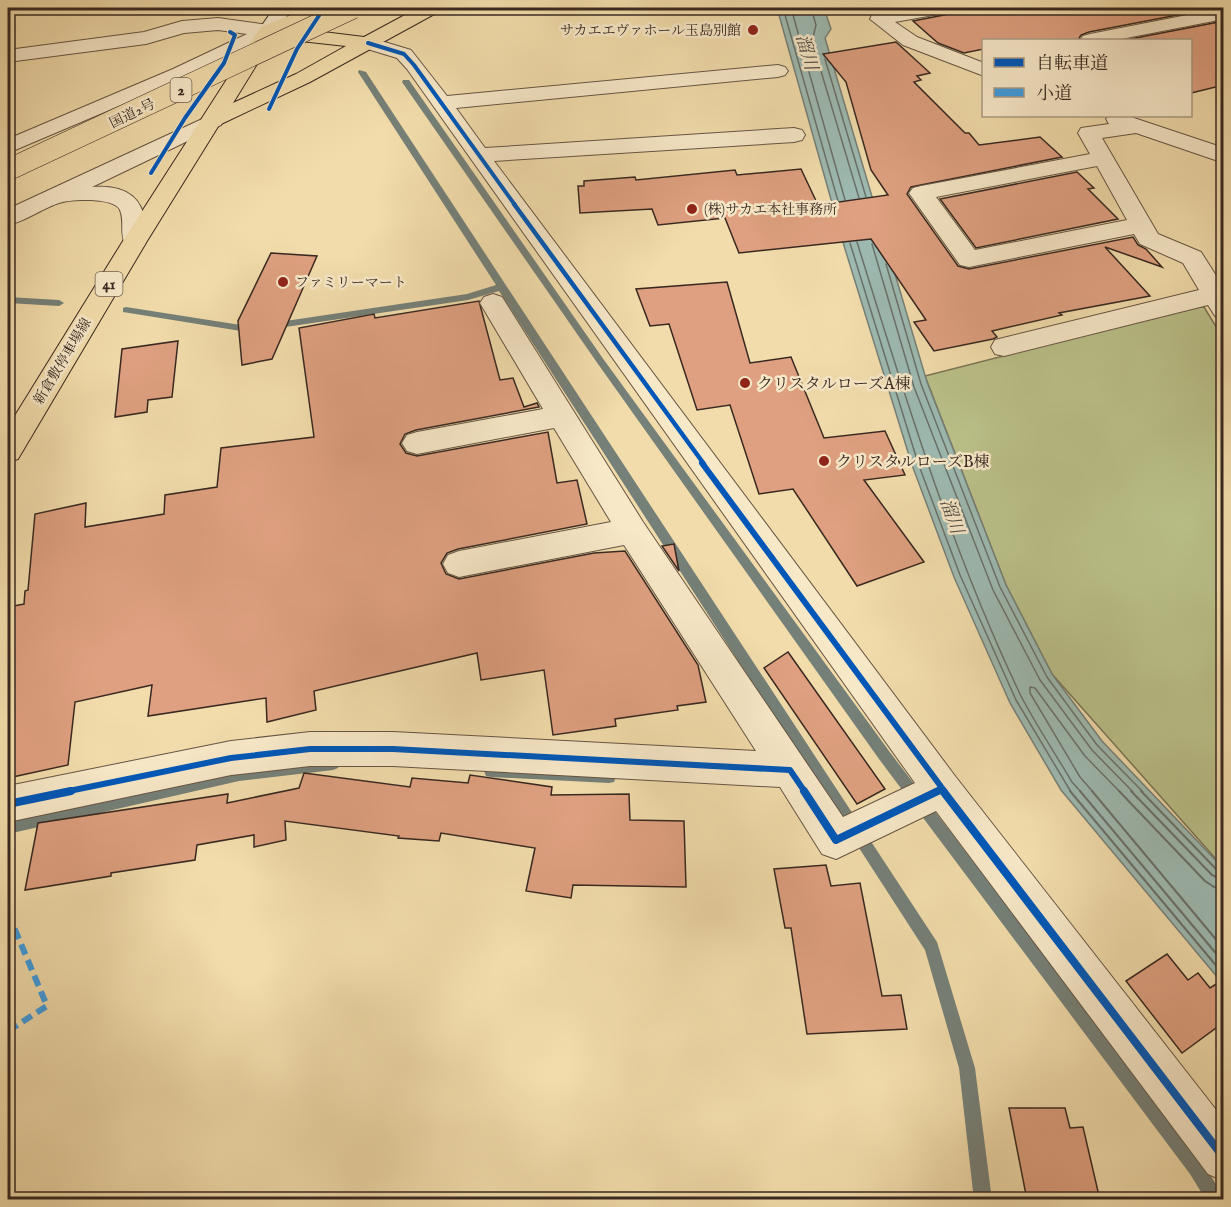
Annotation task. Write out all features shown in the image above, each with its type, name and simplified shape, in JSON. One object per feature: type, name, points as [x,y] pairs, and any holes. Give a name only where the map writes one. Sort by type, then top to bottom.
[{"type":"main road","points":[[268,31],[323,8]]},
{"type":"main road","name":"国道2号","points":[[8,170],[353,8]]},
{"type":"main road","points":[[213,120],[303,78],[431,8]]},
{"type":"main road","points":[[268,31],[368,44]]},
{"type":"main road","name":"新倉敷停車場線","points":[[8,452],[135,241],[268,31]]},
{"type":"street","points":[[8,147],[180,73],[268,31],[283,8]]},
{"type":"street","points":[[872,13],[943,8]]},
{"type":"street","points":[[872,13],[910,41],[979,66]]},
{"type":"street","points":[[1095,39],[1218,13]]},
{"type":"street","points":[[8,56],[146,38],[182,27],[218,24],[268,31]]},
{"type":"street","points":[[368,44],[404,54],[588,308],[925,798],[1224,1158]]},
{"type":"street","points":[[441,103],[778,71]]},
{"type":"street","points":[[1109,117],[1224,156]]},
{"type":"street","points":[[8,218],[213,120]]},
{"type":"street","points":[[1004,347],[1219,302],[1192,258],[1149,239],[1089,133],[1137,126]]},
{"type":"street","points":[[479,155],[794,135]]},
{"type":"street","points":[[1104,158],[921,193],[969,259],[1141,225]]},
{"type":"street","points":[[48,199],[71,193],[102,193],[122,198],[132,209],[135,241]]},
{"type":"street","points":[[493,303],[633,531],[836,840],[925,798]]},
{"type":"street","points":[[417,443],[562,416]]},
{"type":"street","points":[[459,564],[633,531]]},
{"type":"street","points":[[8,804],[231,758],[310,749],[393,749],[796,780]]},
{"type":"green space","points":[[1196,307],[1204,307],[1223,338],[1223,374],[1219,394],[1224,415],[1223,867],[1052,674],[1006,585],[925,376]]},
{"type":"water","name":"溜川","points":[[777,8],[824,8],[831,29],[825,38],[927,382],[1006,585],[1052,674],[1102,741],[1223,868],[1223,984],[1061,790],[1010,703],[954,577],[912,465],[845,249]]},
{"type":"building","points":[[980,8],[1214,8],[1089,32],[1081,35],[1079,39],[982,39],[982,49],[964,53],[938,43],[913,21]]},
{"type":"building","points":[[1224,21],[1224,85],[1192,93],[1192,39],[1130,39]]},
{"type":"building","points":[[896,42],[930,73],[917,76],[921,80],[914,82],[979,145],[1040,137],[1062,157],[911,187],[907,194],[958,266],[969,269],[1133,237],[1138,245],[1146,249],[1162,267],[1105,247],[1150,296],[1059,313],[1062,315],[992,331],[997,337],[993,339],[934,351],[914,322],[926,320],[871,239],[739,253],[725,218],[658,225],[652,209],[580,213],[578,186],[584,186],[584,181],[635,177],[636,180],[735,170],[737,175],[801,169],[818,205],[888,195],[871,170],[846,82],[823,54]]},
{"type":"building","points":[[1077,172],[1094,188],[1088,189],[1118,219],[976,248],[940,199]]},
{"type":"building","points":[[271,253],[317,256],[272,359],[242,365],[238,321]]},
{"type":"building","points":[[727,282],[750,363],[791,357],[824,438],[885,431],[905,475],[864,480],[924,562],[857,586],[793,489],[759,494],[730,405],[697,410],[669,324],[650,326],[636,289]]},
{"type":"building","points":[[479,301],[500,380],[513,378],[524,407],[537,403],[539,407],[416,430],[405,434],[400,444],[406,453],[417,456],[548,432],[557,483],[577,480],[587,524],[458,549],[447,553],[441,563],[446,574],[459,579],[594,553],[625,551],[698,665],[706,702],[677,706],[678,710],[615,719],[616,726],[553,735],[544,670],[481,680],[477,653],[314,691],[316,710],[267,722],[266,698],[148,716],[152,685],[75,702],[68,765],[8,778],[8,607],[24,604],[25,591],[28,590],[35,514],[86,503],[85,527],[164,514],[165,495],[217,487],[221,448],[314,437],[299,328],[374,314],[375,318]]},
{"type":"building","points":[[178,341],[172,397],[148,400],[147,412],[115,417],[122,349]]},
{"type":"building","points":[[674,544],[679,571],[662,546]]},
{"type":"building","points":[[788,652],[885,789],[857,804],[764,668]]},
{"type":"building","points":[[304,773],[410,787],[412,778],[468,783],[470,775],[552,787],[551,795],[629,794],[630,820],[684,821],[686,887],[573,885],[571,898],[526,891],[535,848],[441,833],[439,841],[398,838],[399,836],[285,821],[286,840],[254,847],[254,835],[197,845],[195,860],[25,890],[38,823],[228,794],[227,803],[299,788]]},
{"type":"building","points":[[826,865],[831,886],[860,883],[882,996],[901,995],[907,1029],[807,1034],[791,928],[785,928],[774,869]]},
{"type":"building","points":[[1167,954],[1188,980],[1198,973],[1210,988],[1224,979],[1224,1022],[1182,1053],[1126,981]]},
{"type":"building","points":[[1009,1108],[1065,1108],[1070,1128],[1083,1127],[1100,1200],[1027,1200]]},
{"type":"waterway","points":[[362,72],[932,947],[967,1068],[983,1200]]},
{"type":"waterway","points":[[406,82],[601,362],[884,755],[1196,1168],[1216,1200]]},
{"type":"waterway","points":[[272,326],[468,297],[501,287]]},
{"type":"waterway","points":[[8,300],[59,303]]},
{"type":"waterway","points":[[126,310],[247,329],[255,328]]},
{"type":"waterway","points":[[8,827],[239,775],[333,764]]},
{"type":"waterway","points":[[491,771],[609,777]]},
{"type":"marked path","points":[[8,913],[47,1006],[8,1031]]},
{"type":"cycle path","points":[[269,109],[297,49],[324,8]]},
{"type":"cycle path","points":[[151,173],[185,118],[224,63],[235,35],[230,32]]},
{"type":"cycle path","points":[[368,43],[404,54],[414,65],[574,288],[942,789],[1224,1158]]},
{"type":"cycle path","points":[[8,804],[231,758],[310,749],[393,749],[790,770],[836,840],[942,789]]},
{"type":"place","name":"サカエエヴァホール玉島別館","points":[[753,30]]},
{"type":"place","name":"(株)サカエ本社事務所","points":[[692,209]]},
{"type":"place","name":"ファミリーマート","points":[[283,282]]},
{"type":"place","name":"クリスタルローズA棟","points":[[745,383]]},
{"type":"place","name":"クリスタルローズB棟","points":[[824,461]]}]
